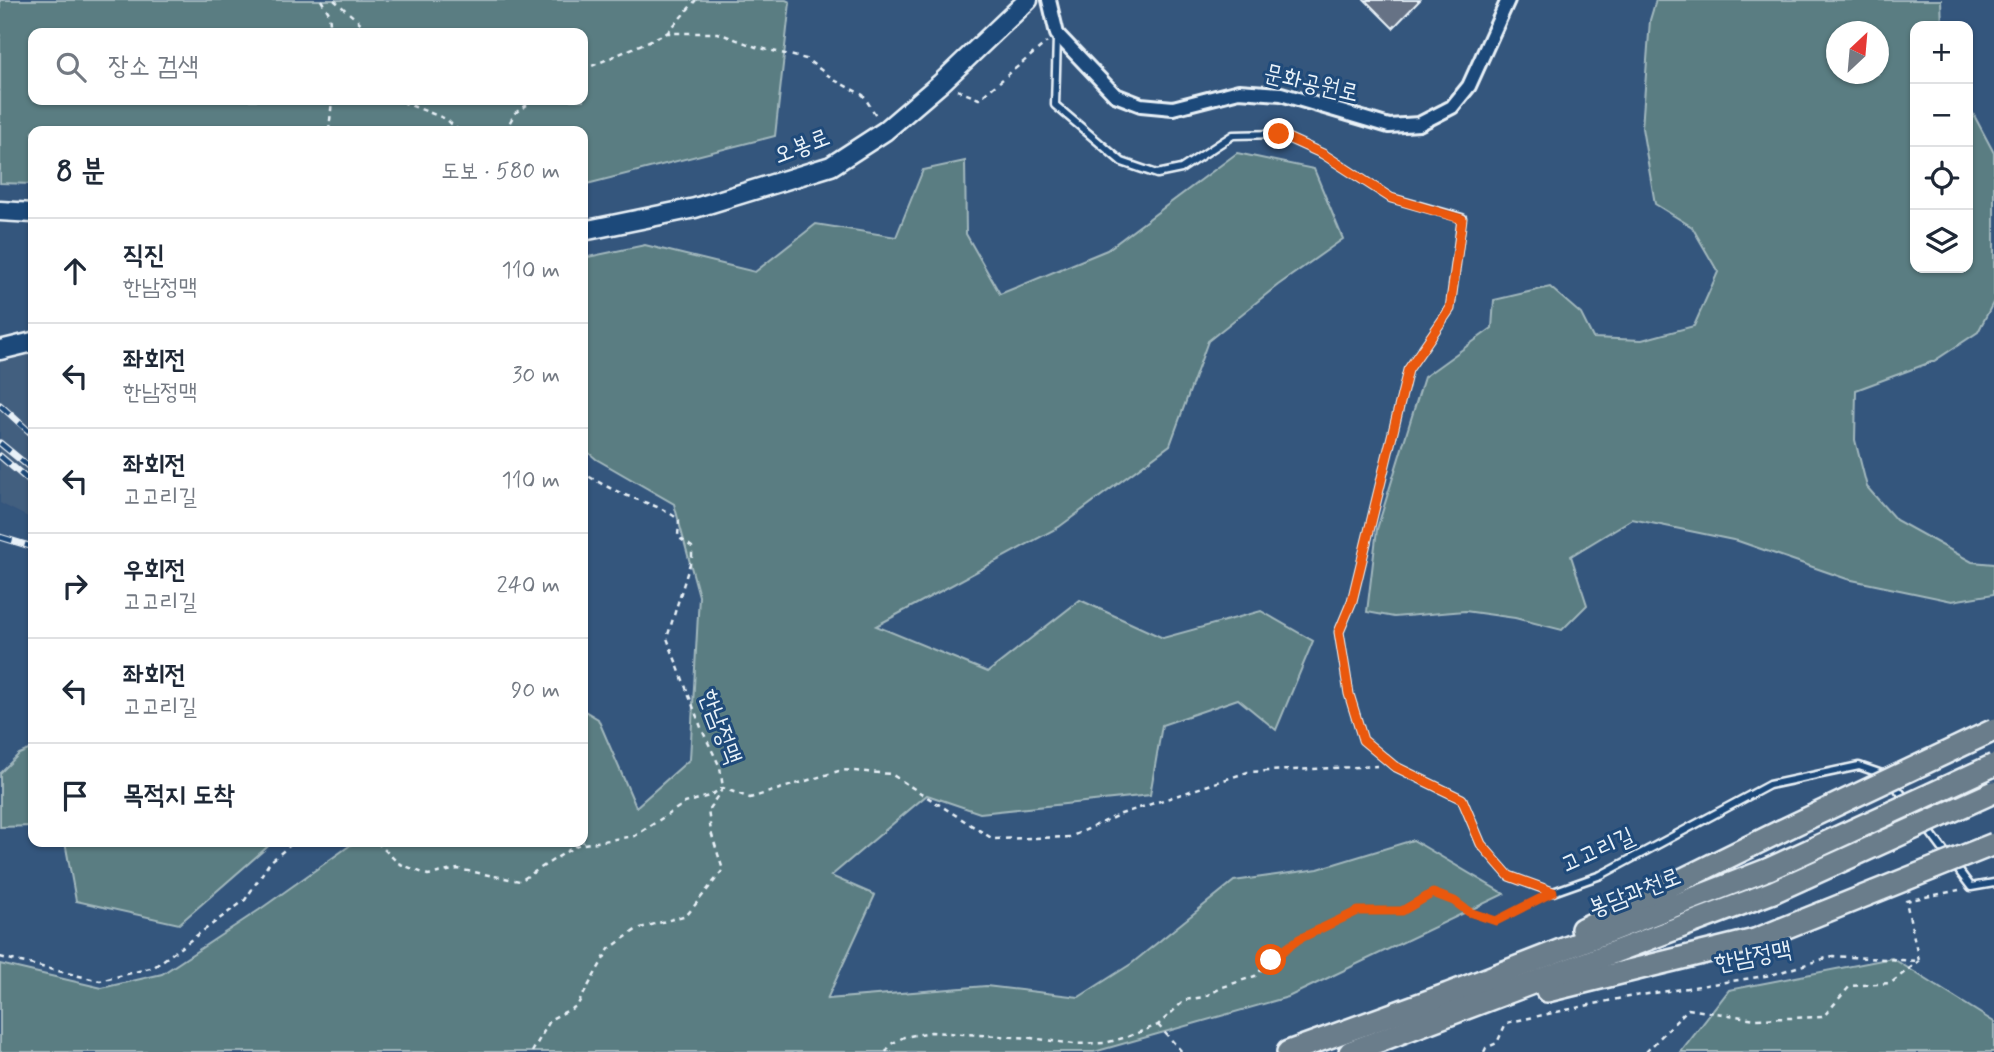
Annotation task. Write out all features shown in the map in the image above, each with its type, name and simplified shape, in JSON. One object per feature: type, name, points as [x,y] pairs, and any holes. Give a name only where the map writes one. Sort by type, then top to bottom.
[{"type":"highway","points":[[1452,1004],[1781,831],[1994,730]]},
{"type":"highway","name":"봉담과천로","points":[[1350,1052],[1452,1004],[1769,869],[1994,765]]},
{"type":"highway","name":"봉담과천로","points":[[1288,1052],[1452,1004],[1773,892],[1994,792]]},
{"type":"highway","points":[[1452,1004],[1755,940],[1994,844]]},
{"type":"street","name":"오봉로","points":[[588,230],[695,208],[831,166],[886,131],[1028,0]]},
{"type":"street","points":[[1049,0],[1057,34]]},
{"type":"street","name":"문화공원로","points":[[1057,34],[1115,95],[1141,105],[1173,108],[1239,91],[1281,94],[1389,125],[1419,124],[1452,107],[1469,86],[1508,0]]},
{"type":"street","points":[[0,211],[28,213]]},
{"type":"street","points":[[0,350],[28,343]]},
{"type":"street","points":[[1888,776],[1994,720]]},
{"type":"lane","name":"고고리길","points":[[1057,34],[1055,105],[1122,162],[1157,174],[1181,169],[1233,135],[1279,134],[1323,154],[1391,198],[1462,219],[1450,309],[1408,370],[1352,601],[1339,632],[1349,694],[1363,740],[1394,766],[1462,799],[1481,844],[1509,876],[1553,892],[1601,875],[1769,785],[1859,766],[1888,776]]},
{"type":"lane","points":[[1888,776],[1971,887],[1994,883]]},
{"type":"path","points":[[321,0],[329,13],[330,28]]},
{"type":"path","points":[[334,0],[366,28]]},
{"type":"path","points":[[667,33],[696,0]]},
{"type":"path","points":[[588,68],[667,33],[718,33],[756,47],[806,59],[836,81],[863,95],[886,131]]},
{"type":"path","points":[[941,83],[979,99],[1057,34]]},
{"type":"path","points":[[329,126],[332,105]]},
{"type":"path","points":[[410,105],[446,119],[454,126]]},
{"type":"path","points":[[508,126],[515,113],[527,105]]},
{"type":"path","name":"한남정맥","points":[[533,1052],[551,1019],[578,1006],[609,949],[637,929],[687,915],[723,870],[711,832],[708,810],[723,788],[720,767],[702,730],[667,638],[692,557],[692,547],[678,537],[679,520],[670,513],[623,495],[588,476]]},
{"type":"path","points":[[588,843],[635,836],[685,803],[709,796],[723,788],[750,798],[842,770],[891,774],[993,839],[1070,836],[1121,814],[1248,772],[1394,766]]},
{"type":"path","points":[[0,957],[100,981],[154,967],[245,900],[270,862],[288,847]]},
{"type":"path","points":[[382,847],[398,863],[428,875],[458,869],[520,881],[575,847]]},
{"type":"path","points":[[1646,1052],[1688,1009],[1756,1019],[1823,1017],[1850,986],[1891,983],[1919,961],[1906,901],[1971,887]]},
{"type":"path","points":[[886,1052],[891,1044],[904,1037],[931,1032],[1031,1038],[1074,1044],[1105,1043],[1158,1025],[1185,1000],[1204,997],[1255,976],[1299,939],[1358,911],[1402,911],[1433,893],[1454,901],[1469,912],[1496,921],[1553,892]]},
{"type":"path","name":"한남정맥","points":[[1484,1052],[1486,1048],[1497,1043],[1506,1023],[1556,1011],[1675,988],[1771,975],[1833,956],[1919,961]]},
{"type":"path","points":[[1158,1025],[1182,1052]]},
{"type":"shaded area","points":[[0,336],[28,356],[28,517],[0,503]]},
{"type":"green space","points":[[0,0],[790,2],[775,136],[588,184],[588,126],[28,126],[28,184],[0,183]]},
{"type":"green space","points":[[1656,0],[1941,0],[1942,21],[1910,21],[1910,273],[1973,273],[1973,113],[1994,153],[1994,301],[1978,332],[1934,361],[1856,390],[1855,440],[1867,487],[1896,520],[1972,562],[1994,564],[1994,594],[1952,601],[1847,579],[1738,541],[1632,519],[1571,556],[1587,605],[1562,630],[1515,618],[1465,611],[1394,617],[1367,612],[1377,529],[1424,377],[1492,328],[1494,300],[1550,287],[1581,314],[1593,338],[1642,340],[1694,326],[1718,272],[1692,227],[1655,204],[1642,128],[1650,20]]},
{"type":"green space","points":[[1237,153],[1314,169],[1343,239],[1278,285],[1208,341],[1170,445],[1059,527],[876,626],[988,672],[1080,600],[1163,638],[1261,611],[1313,641],[1276,730],[1238,699],[1162,725],[1150,795],[980,813],[927,795],[831,876],[875,895],[827,999],[986,986],[1079,997],[1131,964],[1234,881],[1318,869],[1413,840],[1504,894],[1288,997],[1094,1052],[0,1052],[0,964],[102,988],[162,974],[348,847],[588,847],[588,713],[598,719],[636,807],[690,759],[699,596],[674,504],[588,452],[588,257],[645,245],[755,272],[816,224],[896,237],[923,170],[965,161],[966,234],[1000,294],[1107,250]]},
{"type":"green space","points":[[28,750],[28,826],[0,827],[0,773],[19,754]]},
{"type":"green space","points":[[66,847],[267,847],[179,924],[76,901]]},
{"type":"green space","points":[[1892,958],[1994,1022],[1994,1052],[1681,1052],[1729,990]]},
{"type":"building","points":[[1365,0],[1420,0],[1393,28]]},
{"type":"railway","points":[[0,405],[28,430]]},
{"type":"railway","points":[[0,443],[28,466]]},
{"type":"railway","points":[[0,456],[28,480]]},
{"type":"railway","points":[[0,537],[28,545]]},
{"type":"route","points":[[1271,960],[1299,939],[1358,911],[1402,911],[1433,893],[1454,901],[1469,912],[1496,921],[1553,892],[1509,876],[1481,844],[1462,799],[1394,766],[1363,740],[1349,694],[1339,632],[1352,601],[1408,370],[1450,309],[1462,219],[1391,198],[1323,154],[1279,134]]}]
